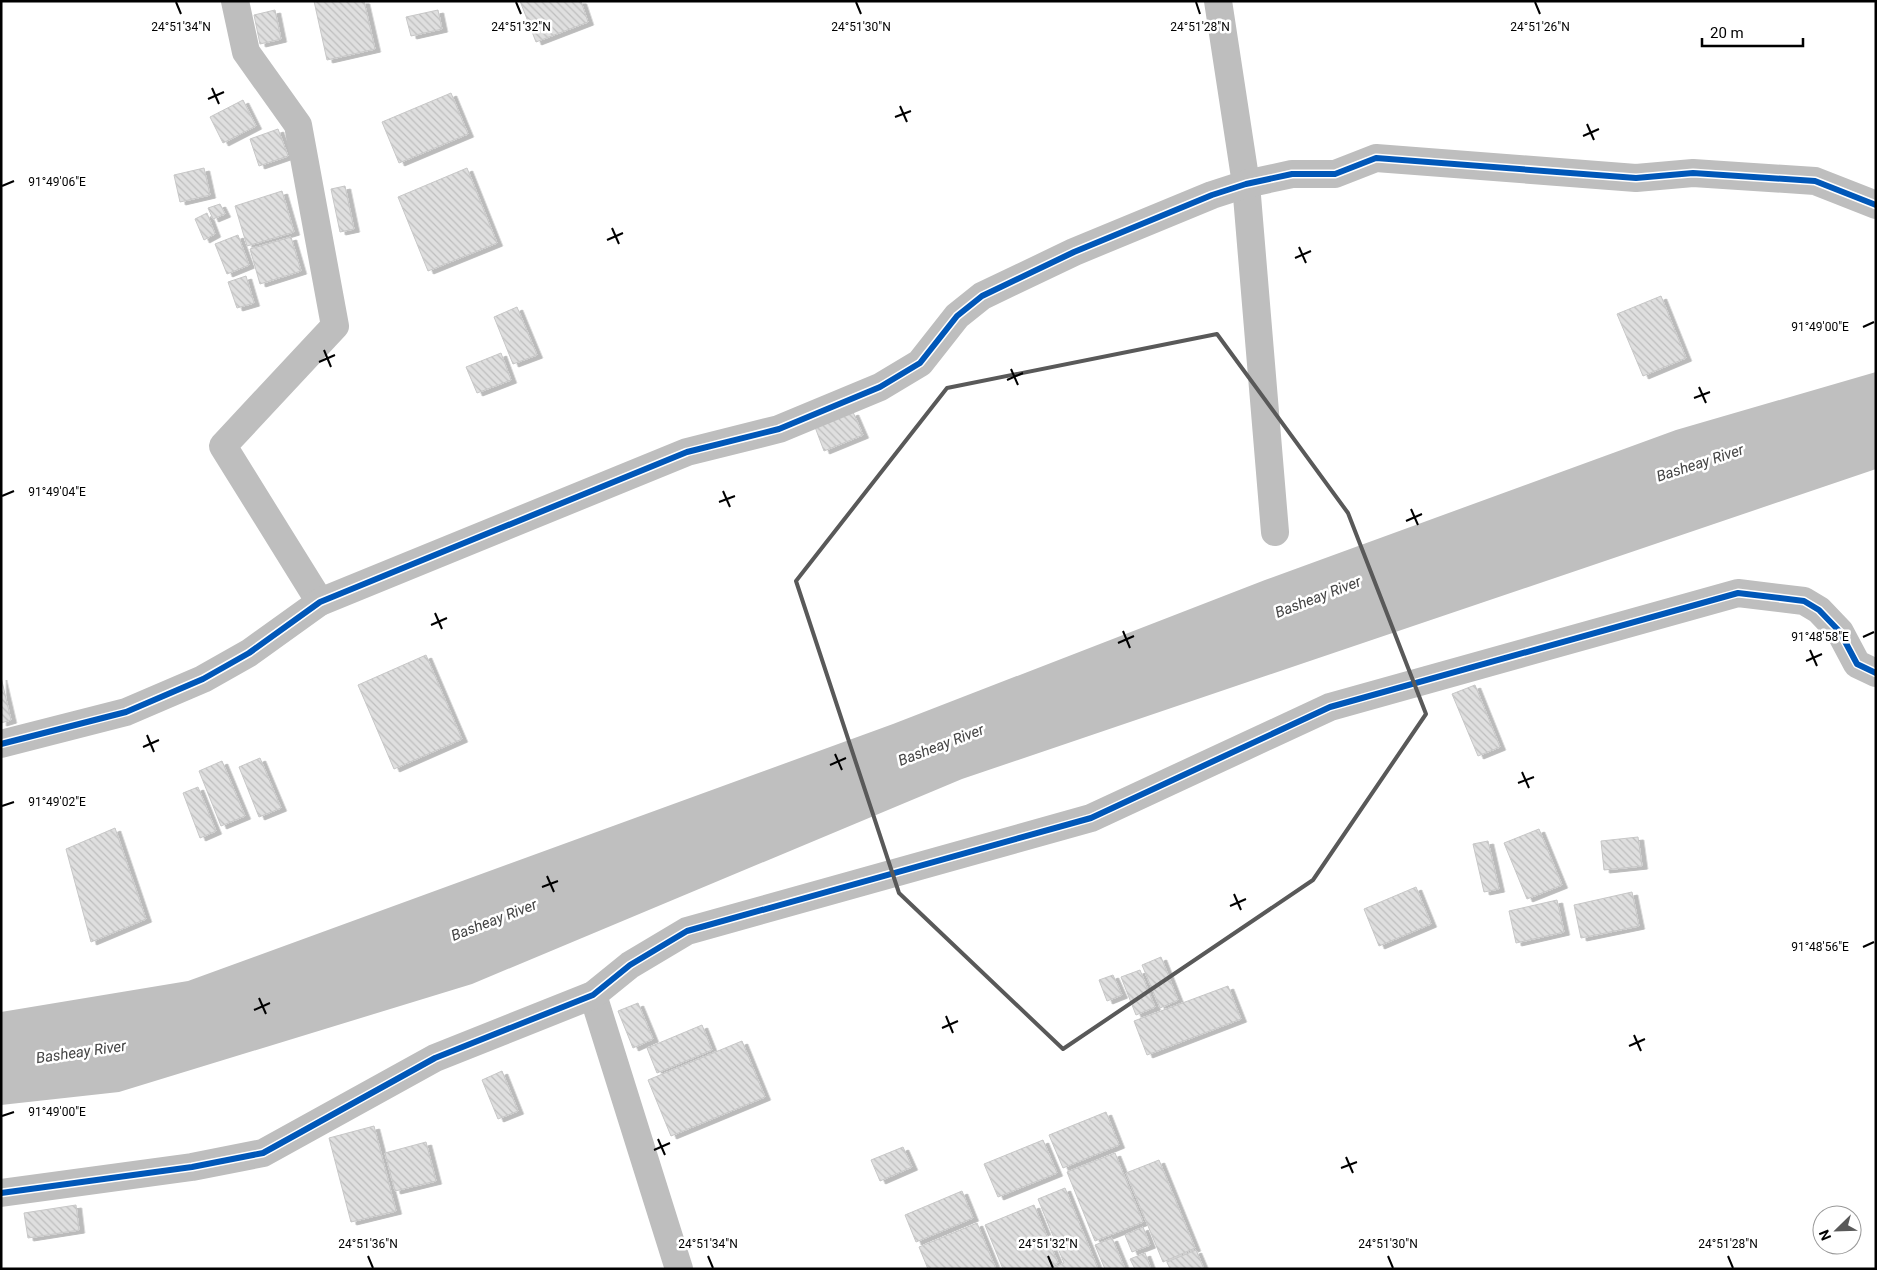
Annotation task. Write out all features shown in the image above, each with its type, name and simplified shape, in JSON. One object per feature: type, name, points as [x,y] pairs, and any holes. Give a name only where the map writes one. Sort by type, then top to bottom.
[{"type":"street","points":[[234,1],[246,52],[298,125],[335,326],[223,446],[320,602]]},
{"type":"street","points":[[1218,1],[1246,184],[1275,532]]},
{"type":"street","points":[[1,744],[126,712],[203,679],[249,653],[320,602],[687,452],[779,429],[880,387],[920,363],[957,316],[982,296],[1074,252],[1212,195],[1246,184],[1292,174],[1335,174],[1376,158],[1636,178],[1693,172],[1815,181],[1876,205]]},
{"type":"street","points":[[1,1194],[192,1167],[263,1153],[435,1058],[593,994],[630,965],[687,931],[1092,818],[1330,707],[1738,593],[1804,601],[1819,610],[1840,632],[1857,664],[1876,673]]},
{"type":"street","points":[[593,994],[679,1269]]},
{"type":"highlighted area","points":[[1217,334],[1348,513],[1426,714],[1313,880],[1063,1049],[899,893],[796,581],[947,388]]},
{"type":"water","name":"Basheay River","points":[[1876,372],[1876,469],[962,779],[472,984],[119,1092],[1,1105],[1,1012],[188,981],[893,724],[1265,580],[1676,430]]},
{"type":"building","points":[[314,1],[364,1],[375,49],[327,60]]},
{"type":"building","points":[[520,1],[581,1],[588,22],[536,42]]},
{"type":"building","points":[[275,10],[281,39],[260,44],[254,15]]},
{"type":"building","points":[[438,10],[442,29],[411,36],[406,17]]},
{"type":"building","points":[[451,93],[468,134],[399,163],[382,122]]},
{"type":"building","points":[[243,100],[256,126],[223,143],[210,117]]},
{"type":"building","points":[[278,129],[288,156],[259,166],[250,139]]},
{"type":"building","points":[[204,168],[210,195],[180,202],[174,175]]},
{"type":"building","points":[[467,168],[497,243],[428,271],[398,197]]},
{"type":"building","points":[[345,186],[354,229],[340,232],[331,189]]},
{"type":"building","points":[[282,191],[294,232],[247,246],[235,206]]},
{"type":"building","points":[[220,204],[225,214],[213,219],[208,208]]},
{"type":"building","points":[[207,213],[215,234],[204,240],[195,219]]},
{"type":"building","points":[[238,235],[249,265],[227,274],[215,244]]},
{"type":"building","points":[[291,237],[301,271],[260,284],[250,249]]},
{"type":"building","points":[[246,276],[254,303],[237,308],[228,282]]},
{"type":"building","points":[[1661,296],[1686,358],[1643,376],[1617,314]]},
{"type":"building","points":[[517,307],[537,355],[513,364],[494,317]]},
{"type":"building","points":[[501,353],[511,380],[477,393],[466,367]]},
{"type":"building","points":[[853,412],[863,435],[824,451],[815,427]]},
{"type":"building","points":[[426,655],[462,739],[394,769],[358,685]]},
{"type":"building","points":[[1,677],[11,720],[1,723]]},
{"type":"building","points":[[1475,685],[1500,747],[1478,756],[1452,694]]},
{"type":"building","points":[[260,758],[281,808],[259,817],[239,767]]},
{"type":"building","points":[[222,761],[245,816],[221,826],[199,771]]},
{"type":"building","points":[[198,787],[216,831],[200,838],[183,793]]},
{"type":"building","points":[[115,828],[146,919],[91,942],[66,849]]},
{"type":"building","points":[[1539,829],[1562,885],[1527,899],[1504,843]]},
{"type":"building","points":[[1638,837],[1642,866],[1604,870],[1601,841]]},
{"type":"building","points":[[1488,841],[1499,889],[1484,892],[1473,844]]},
{"type":"building","points":[[1416,887],[1431,924],[1379,946],[1364,909]]},
{"type":"building","points":[[1632,892],[1639,926],[1581,938],[1574,905]]},
{"type":"building","points":[[1557,900],[1564,932],[1516,943],[1509,911]]},
{"type":"building","points":[[1161,957],[1178,1000],[1160,1008],[1142,965]]},
{"type":"building","points":[[1140,970],[1155,1007],[1136,1015],[1121,977]]},
{"type":"building","points":[[1113,975],[1122,995],[1107,1001],[1099,980]]},
{"type":"building","points":[[1228,986],[1241,1019],[1147,1055],[1134,1021]]},
{"type":"building","points":[[638,1003],[653,1039],[633,1048],[618,1011]]},
{"type":"building","points":[[702,1025],[712,1050],[657,1073],[647,1048]]},
{"type":"building","points":[[742,1041],[765,1097],[671,1136],[648,1080]]},
{"type":"building","points":[[502,1071],[518,1111],[498,1119],[482,1080]]},
{"type":"building","points":[[1106,1112],[1119,1145],[1063,1168],[1049,1135]]},
{"type":"building","points":[[374,1126],[396,1211],[351,1222],[329,1138]]},
{"type":"building","points":[[1043,1140],[1057,1173],[998,1197],[984,1164]]},
{"type":"building","points":[[426,1142],[436,1181],[395,1191],[385,1153]]},
{"type":"building","points":[[903,1147],[912,1167],[880,1181],[871,1160]]},
{"type":"building","points":[[1115,1153],[1143,1222],[1095,1241],[1067,1172]]},
{"type":"building","points":[[1159,1160],[1195,1248],[1163,1262],[1126,1173]]},
{"type":"building","points":[[1065,1188],[1098,1269],[1051,1269],[1064,1263],[1038,1199]]},
{"type":"building","points":[[962,1191],[973,1218],[916,1242],[905,1215]]},
{"type":"building","points":[[76,1205],[79,1230],[28,1238],[24,1213]]},
{"type":"building","points":[[1034,1205],[1058,1263],[1045,1269],[1003,1269],[985,1225]]},
{"type":"building","points":[[977,1223],[996,1269],[928,1269],[919,1247]]},
{"type":"building","points":[[1143,1227],[1150,1245],[1132,1252],[1125,1235]]},
{"type":"building","points":[[1112,1238],[1125,1269],[1105,1269],[1095,1245]]},
{"type":"building","points":[[1196,1250],[1204,1269],[1170,1269],[1167,1262]]},
{"type":"building","points":[[1145,1253],[1151,1269],[1135,1269],[1130,1259]]},
{"type":"cycle path","points":[[1,744],[126,712],[203,679],[249,653],[320,602],[687,452],[779,429],[880,387],[920,363],[957,316],[982,296],[1074,252],[1212,195],[1246,184],[1292,174],[1335,174],[1376,158],[1636,178],[1693,173],[1815,181],[1876,205]]},
{"type":"cycle path","points":[[1,1193],[192,1167],[263,1153],[435,1058],[593,995],[630,965],[687,931],[1091,818],[1330,707],[1738,593],[1804,601],[1819,610],[1840,632],[1857,664],[1876,673]]}]
